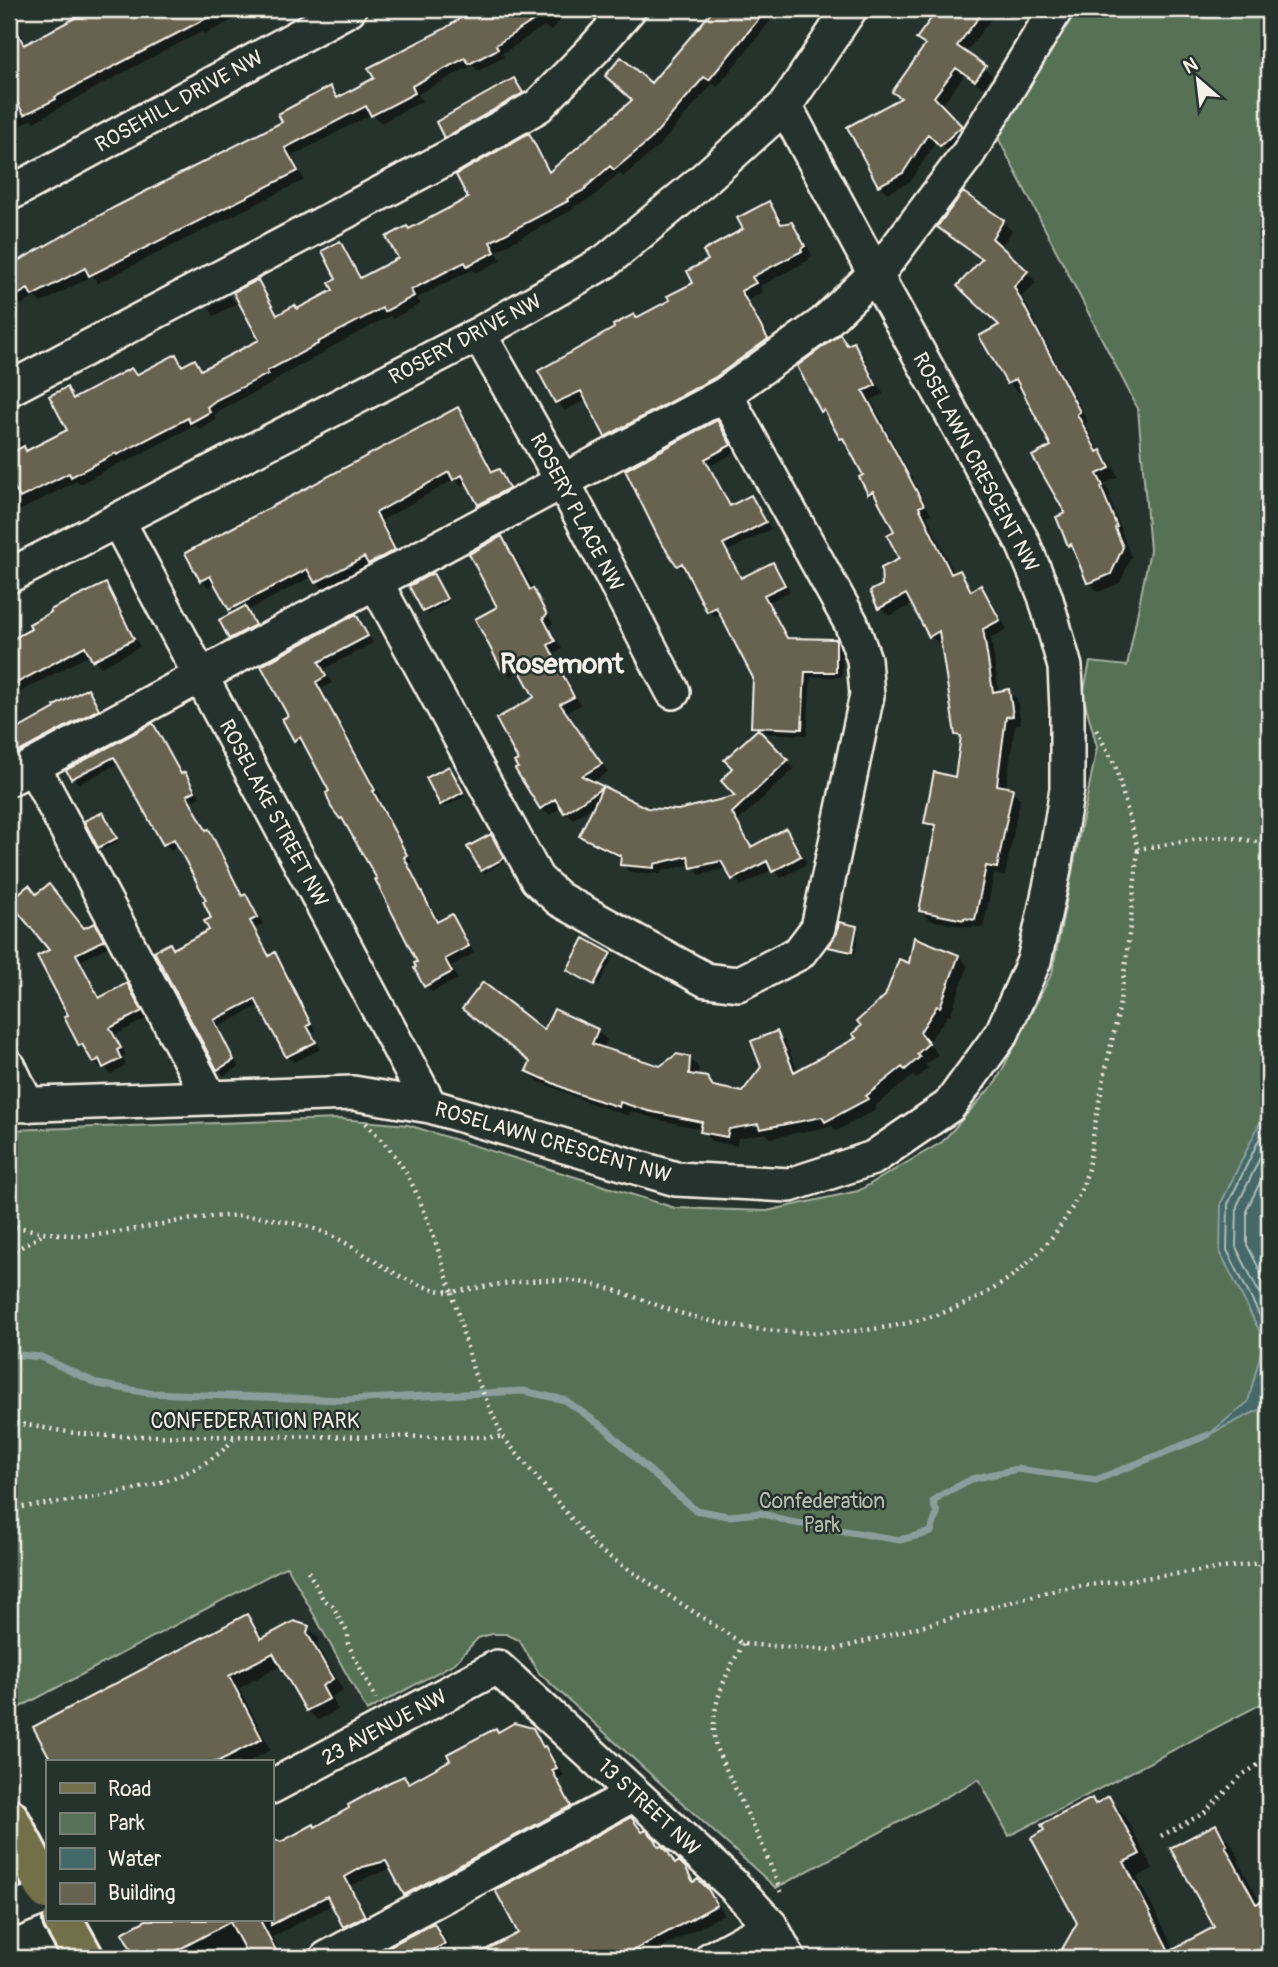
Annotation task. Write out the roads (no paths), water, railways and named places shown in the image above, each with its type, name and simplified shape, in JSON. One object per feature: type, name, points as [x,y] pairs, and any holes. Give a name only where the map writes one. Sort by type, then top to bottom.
[{"type":"main road","points":[[9,1818],[46,1888]]},
{"type":"main road","points":[[64,1922],[84,1958]]},
{"type":"street","name":"ROSEHILL DRIVE NW","points":[[9,194],[349,9]]},
{"type":"street","points":[[9,389],[449,157],[538,106],[629,9]]},
{"type":"street","name":"ROSERY DRIVE NW","points":[[9,576],[479,334],[606,261],[702,181],[785,106],[850,9]]},
{"type":"street","points":[[210,1098],[21,773],[725,394],[824,323],[874,274],[968,154],[1055,9]]},
{"type":"street","name":"ROSELAWN CRESCENT NW","points":[[18,1105],[353,1093],[430,1106],[676,1179],[790,1185],[873,1158],[949,1106],[1002,1033],[1034,961],[1053,874],[1067,789],[1065,667],[1045,596],[1022,541],[874,274],[785,106]]},
{"type":"street","name":"ROSERY PLACE NW","points":[[479,334],[563,482],[673,692]]},
{"type":"street","points":[[376,583],[537,879],[559,899],[706,980],[738,984],[799,953],[818,928],[867,695],[864,659],[851,623],[725,394]]},
{"type":"street","name":"ROSELAKE STREET NW","points":[[118,521],[430,1106]]},
{"type":"street","points":[[9,1067],[18,1105]]},
{"type":"street","name":"23 AVENUE NW","points":[[273,1786],[497,1667]]},
{"type":"street","name":"13 STREET NW","points":[[497,1667],[733,1885],[778,1916],[788,1958]]},
{"type":"street","points":[[327,1958],[634,1794]]},
{"type":"street","points":[[9,1910],[46,1896]]},
{"type":"street","points":[[712,1958],[778,1916]]},
{"type":"water","points":[[1269,1104],[1269,1405],[1208,1435],[1248,1402],[1264,1340],[1220,1252],[1221,1203]]},
{"type":"waterway","points":[[9,1354],[41,1357],[98,1384],[149,1393],[344,1400],[523,1391],[565,1400],[606,1429],[695,1510],[728,1516],[761,1513],[790,1522],[900,1540],[931,1532],[937,1513],[933,1502],[972,1479],[1017,1469],[1096,1480],[1208,1435]]},
{"type":"district","name":"Rosemont","points":[[562,663]]},
{"type":"park label","name":"Confederation Park","points":[[822,1513]]}]
